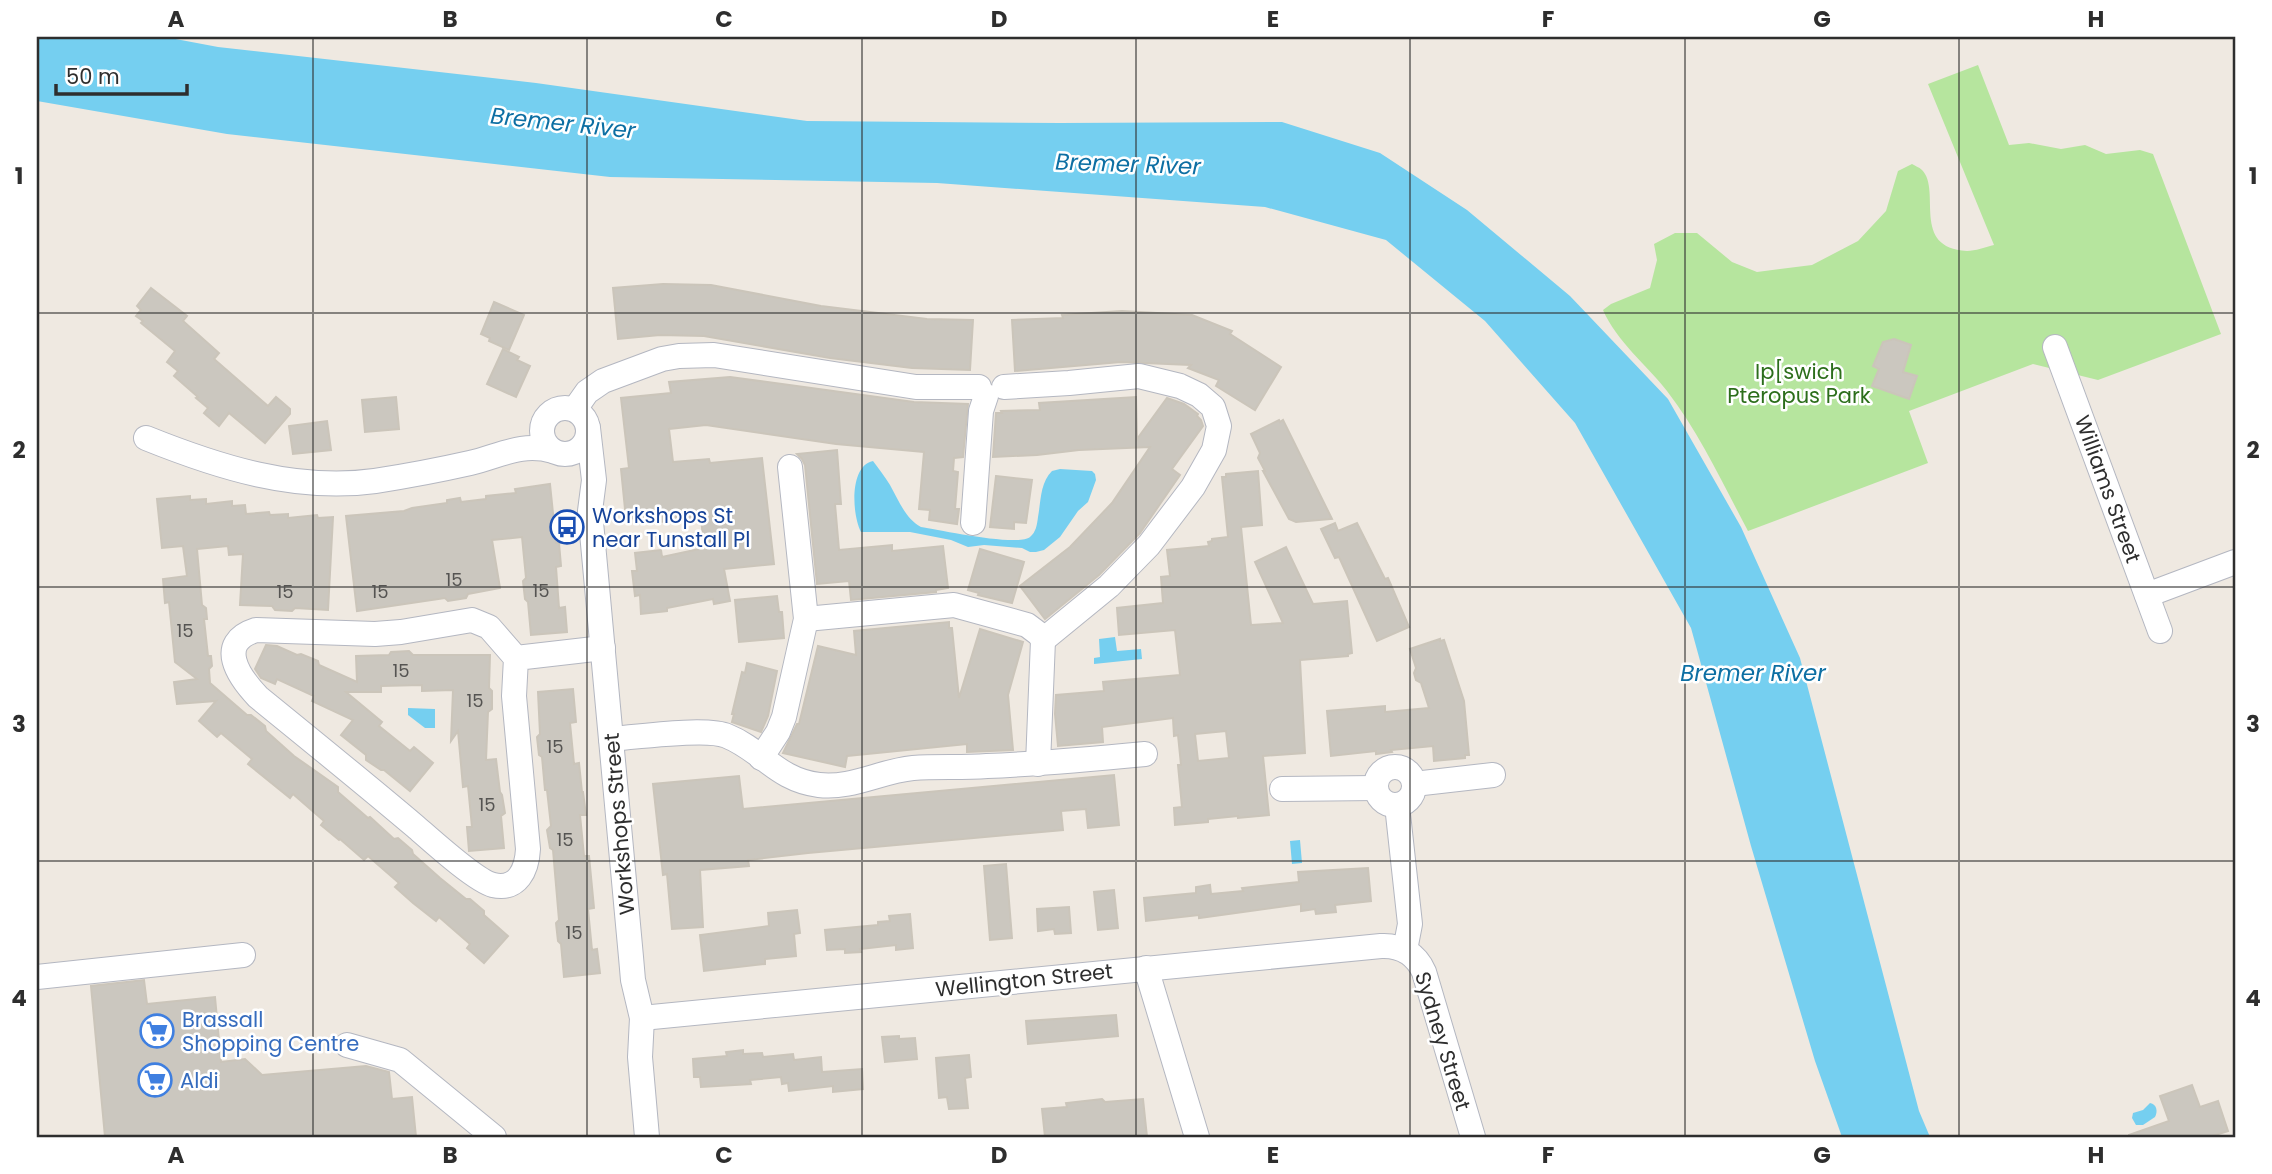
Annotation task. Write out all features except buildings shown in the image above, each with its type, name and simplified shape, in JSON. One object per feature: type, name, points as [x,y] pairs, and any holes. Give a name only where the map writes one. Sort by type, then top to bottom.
[{"type":"street","name":"Williams Street","points":[[2055,346],[2160,631]]},
{"type":"street","points":[[146,438],[215,464],[276,478],[316,483],[373,481],[475,462],[500,453],[530,447],[566,454],[579,450],[585,444],[582,419],[587,392],[603,381],[662,359],[679,356],[713,355],[916,387],[990,390],[1139,376],[1180,386],[1199,395],[1213,407],[1219,434],[1214,450],[1192,487],[1149,545],[1109,586],[1043,640]]},
{"type":"street","points":[[973,523],[981,411],[990,390]]},
{"type":"street","points":[[500,453],[543,425],[552,412],[559,408],[582,419]]},
{"type":"street","name":"Workshops Street","points":[[582,419],[593,480],[590,511],[634,980],[642,1018],[640,1056],[647,1137]]},
{"type":"street","points":[[543,425],[544,440],[556,452]]},
{"type":"street","name":"Workshops Street","points":[[556,452],[576,470],[590,511]]},
{"type":"street","points":[[761,758],[778,732],[784,717],[806,619],[790,467]]},
{"type":"street","points":[[2147,595],[2235,562]]},
{"type":"street","points":[[806,619],[954,605],[1027,625],[1043,640],[1038,764]]},
{"type":"street","points":[[464,620],[478,621],[489,627],[516,658],[514,696],[528,849],[524,872],[507,885],[500,886],[485,882],[446,853],[258,697],[238,674],[233,653],[240,639],[256,630],[375,634],[425,629],[464,620]]},
{"type":"street","points":[[516,658],[603,648]]},
{"type":"street","points":[[611,739],[715,732],[736,740],[792,778],[830,786],[908,768],[1038,764],[1145,754]]},
{"type":"street","points":[[1390,767],[1409,772],[1414,784],[1412,796],[1397,805],[1385,802],[1376,788],[1380,775],[1390,767]]},
{"type":"street","points":[[1414,784],[1493,775]]},
{"type":"street","points":[[1282,789],[1376,788]]},
{"type":"street","points":[[1397,805],[1410,924],[1405,950]]},
{"type":"street","name":"Wellington Street","points":[[642,1018],[1381,946],[1394,946],[1405,950]]},
{"type":"street","name":"Sydney Street","points":[[1405,950],[1417,960],[1424,972],[1473,1137]]},
{"type":"street","points":[[37,977],[243,955]]},
{"type":"street","points":[[1146,968],[1197,1137]]},
{"type":"street","points":[[347,1045],[400,1060],[485,1130]]},
{"type":"green space","name":"Ip[swich Pteropus Park","points":[[1978,65],[2009,145],[2029,143],[2061,149],[2085,145],[2106,154],[2140,150],[2153,154],[2221,334],[2098,380],[2033,364],[1909,411],[1928,463],[1748,531],[1679,407],[1624,343],[1603,310],[1650,288],[1657,260],[1654,244],[1675,233],[1697,233],[1732,262],[1757,272],[1812,265],[1858,241],[1886,211],[1898,171],[1912,164],[1922,170],[1927,179],[1933,229],[1939,240],[1950,247],[1967,251],[1994,245],[1928,84]]},
{"type":"water","name":"Bremer River","points":[[37,37],[165,37],[218,47],[536,83],[807,121],[1282,122],[1380,153],[1467,210],[1570,296],[1668,399],[1741,527],[1800,658],[1919,1111],[1930,1137],[1842,1137],[1815,1061],[1751,846],[1691,628],[1575,423],[1485,321],[1386,240],[1265,207],[937,183],[610,177],[227,134],[37,101]]},
{"type":"water","points":[[873,461],[907,514],[921,527],[995,539],[1023,540],[1032,535],[1037,526],[1043,487],[1052,471],[1092,471],[1096,480],[1088,502],[1078,511],[1060,537],[1044,550],[1030,552],[1022,548],[984,545],[968,547],[951,540],[910,532],[861,532],[856,514],[856,481],[865,465]]},
{"type":"water","points":[[1115,637],[1117,651],[1141,649],[1142,659],[1094,664],[1094,658],[1100,657],[1099,639]]},
{"type":"water","points":[[408,708],[435,709],[435,728],[425,728],[408,715]]},
{"type":"water","points":[[1300,840],[1302,863],[1292,864],[1290,841]]},
{"type":"water","points":[[2150,1103],[2156,1108],[2155,1117],[2143,1125],[2136,1125],[2132,1118],[2133,1113],[2143,1110]]},
{"type":"place","name":"Workshops St near Tunstall Pl","points":[[567,527]]},
{"type":"place","name":"Brassall Shopping Centre","points":[[157,1031]]},
{"type":"place","name":"Aldi","points":[[155,1080]]}]
